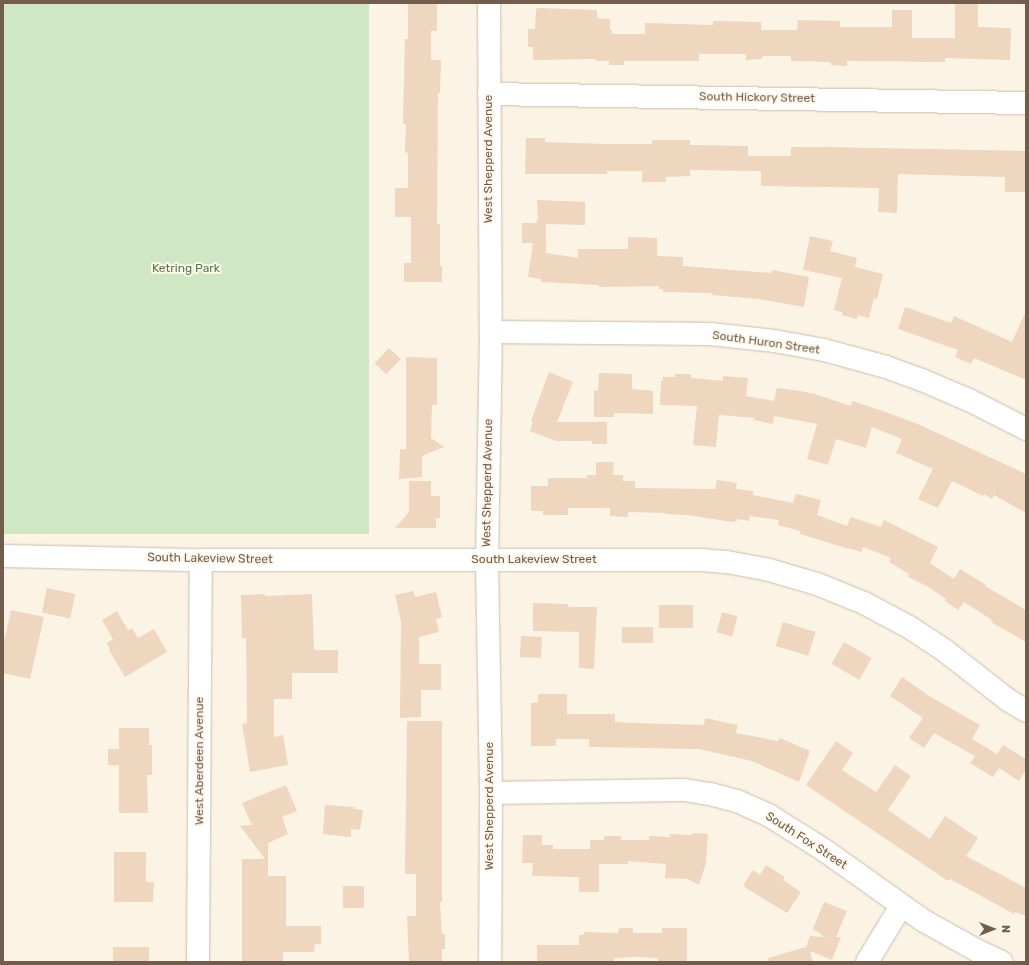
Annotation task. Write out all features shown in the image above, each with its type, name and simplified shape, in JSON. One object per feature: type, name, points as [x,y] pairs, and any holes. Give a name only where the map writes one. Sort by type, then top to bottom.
[{"type":"street","name":"West Shepperd Avenue","points":[[489,3],[491,332],[487,561],[491,793],[490,962]]},
{"type":"street","name":"South Hickory Street","points":[[489,94],[1026,103]]},
{"type":"street","name":"South Huron Street","points":[[491,332],[710,334],[802,346],[824,350],[893,369],[970,400],[1026,429]]},
{"type":"street","name":"South Lakeview Street","points":[[3,556],[201,560],[702,560],[768,570],[817,584],[858,600],[909,627],[1026,711]]},
{"type":"street","name":"West Aberdeen Avenue","points":[[198,962],[201,560]]},
{"type":"street","name":"South Fox Street","points":[[491,793],[684,790],[710,794],[737,801],[770,816],[824,850],[900,906],[971,947],[1002,962]]},
{"type":"street","points":[[867,962],[900,906]]},
{"type":"green space","name":"Ketring Park","points":[[3,3],[369,3],[369,534],[3,534]]},
{"type":"building","points":[[408,3],[437,3],[437,31],[431,31],[431,60],[441,60],[440,93],[438,93],[437,224],[440,224],[440,266],[442,266],[442,282],[404,282],[404,263],[411,263],[411,217],[395,217],[395,188],[408,188],[408,153],[405,152],[406,124],[403,124],[405,39],[408,39]]},
{"type":"building","points":[[955,3],[978,3],[978,27],[1011,28],[1010,60],[945,58],[945,62],[847,61],[847,66],[831,65],[831,62],[791,61],[791,56],[762,56],[762,59],[746,60],[746,54],[699,54],[699,61],[624,61],[624,65],[609,65],[609,61],[596,61],[596,59],[533,60],[533,47],[528,47],[528,29],[535,29],[536,9],[539,8],[597,10],[597,18],[610,19],[610,30],[612,30],[612,34],[645,34],[645,23],[713,25],[713,21],[761,22],[761,30],[797,30],[798,20],[840,21],[840,27],[892,27],[892,10],[912,10],[912,38],[955,38]]},
{"type":"building","points":[[526,138],[545,138],[545,142],[604,144],[652,144],[652,140],[690,140],[690,145],[748,146],[748,156],[791,156],[791,147],[1026,151],[1026,192],[1005,192],[1005,177],[898,174],[897,213],[878,212],[879,188],[761,186],[761,171],[690,170],[690,176],[666,177],[666,182],[642,182],[642,171],[607,171],[607,174],[525,174]]},
{"type":"building","points":[[537,200],[585,202],[585,225],[546,224],[546,253],[578,258],[578,249],[628,249],[628,237],[657,238],[657,256],[683,257],[683,266],[771,273],[772,270],[809,277],[804,307],[758,299],[711,295],[712,293],[663,292],[663,289],[659,289],[659,286],[599,287],[599,285],[541,282],[541,279],[528,277],[533,243],[522,243],[522,223],[536,223],[538,218]]},
{"type":"building","points":[[810,236],[833,241],[830,251],[857,258],[855,267],[883,274],[877,299],[874,298],[869,318],[858,315],[857,319],[842,315],[842,312],[834,310],[842,278],[803,270]]},
{"type":"building","points":[[905,307],[951,323],[954,316],[1012,342],[1026,311],[1026,380],[974,358],[971,364],[955,357],[958,350],[898,329]]},
{"type":"building","points":[[389,348],[401,359],[386,374],[375,363]]},
{"type":"building","points":[[406,357],[437,358],[437,405],[432,405],[431,438],[444,447],[422,456],[422,477],[399,479],[400,449],[406,450]]},
{"type":"building","points":[[549,372],[573,382],[557,422],[607,422],[607,444],[592,444],[592,441],[556,441],[530,431],[533,422],[531,421]]},
{"type":"building","points":[[599,373],[632,374],[632,389],[653,391],[653,414],[614,413],[614,417],[594,417],[594,390],[598,391]]},
{"type":"building","points":[[675,374],[691,374],[691,378],[723,381],[723,376],[748,378],[746,396],[774,401],[777,388],[800,391],[815,394],[851,406],[852,401],[920,425],[1026,474],[1026,513],[994,495],[992,499],[984,494],[983,496],[952,481],[938,508],[918,499],[933,469],[896,453],[902,439],[872,427],[866,448],[836,439],[828,465],[807,459],[817,424],[774,416],[773,424],[754,420],[754,418],[719,415],[716,447],[693,445],[697,406],[660,405],[661,381],[663,381],[663,377],[675,377]]},
{"type":"building","points":[[596,462],[614,462],[613,475],[623,475],[623,481],[635,481],[635,488],[715,489],[717,480],[737,483],[736,489],[753,491],[753,495],[793,503],[796,494],[821,500],[817,515],[847,526],[851,517],[881,527],[884,520],[938,547],[930,563],[954,579],[960,569],[986,585],[985,586],[1026,610],[1026,642],[991,622],[992,620],[964,602],[958,610],[945,601],[946,599],[927,586],[908,577],[909,574],[889,562],[891,558],[863,547],[861,552],[800,534],[800,531],[778,525],[779,520],[750,516],[749,521],[737,519],[737,521],[733,522],[687,515],[628,512],[628,517],[610,516],[610,508],[568,508],[568,515],[543,515],[543,511],[531,511],[531,486],[548,486],[548,478],[587,478],[587,475],[596,475]]},
{"type":"building","points":[[409,481],[431,481],[431,496],[440,496],[440,518],[436,518],[436,528],[395,528],[409,512]]},
{"type":"building","points":[[47,588],[75,594],[70,618],[42,612]]},
{"type":"building","points":[[413,591],[415,597],[436,592],[442,617],[436,619],[439,632],[419,637],[419,664],[441,664],[441,690],[421,690],[421,717],[400,718],[401,621],[395,595]]},
{"type":"building","points":[[265,594],[265,596],[312,594],[314,650],[338,650],[338,673],[292,673],[292,699],[274,699],[274,737],[283,735],[288,765],[250,772],[242,724],[247,723],[247,703],[246,638],[242,639],[241,595]]},
{"type":"building","points":[[533,603],[568,604],[568,607],[597,607],[594,669],[579,668],[579,632],[533,631]]},
{"type":"building","points":[[659,605],[693,605],[693,628],[659,628]]},
{"type":"building","points":[[11,610],[44,617],[30,679],[3,673],[3,646]]},
{"type":"building","points":[[117,611],[128,630],[132,628],[138,638],[154,629],[167,652],[125,677],[109,650],[110,649],[107,643],[113,639],[102,620]]},
{"type":"building","points":[[722,612],[737,616],[732,636],[717,632]]},
{"type":"building","points":[[783,622],[816,632],[808,656],[776,646]]},
{"type":"building","points":[[622,627],[653,627],[653,643],[622,643]]},
{"type":"building","points":[[521,636],[542,637],[541,658],[520,657]]},
{"type":"building","points":[[844,642],[872,658],[859,680],[832,664]]},
{"type":"building","points":[[902,677],[929,696],[980,725],[972,739],[997,754],[1003,745],[1026,759],[1026,769],[1019,781],[999,768],[993,777],[970,763],[975,756],[934,733],[924,748],[909,738],[923,718],[890,696]]},
{"type":"building","points":[[538,694],[567,694],[567,714],[615,714],[615,722],[633,723],[704,725],[705,718],[738,725],[736,733],[778,741],[780,738],[810,751],[799,782],[752,761],[699,749],[589,747],[589,739],[556,739],[556,746],[531,746],[531,703],[538,703]]},
{"type":"building","points":[[407,721],[442,721],[442,902],[440,902],[442,934],[445,934],[445,949],[442,949],[442,961],[409,962],[407,916],[416,916],[416,874],[405,874]]},
{"type":"building","points":[[119,728],[149,728],[149,745],[152,745],[152,775],[147,775],[148,813],[119,813],[119,765],[108,765],[108,749],[119,749]]},
{"type":"building","points":[[836,741],[853,753],[842,770],[876,792],[895,765],[911,776],[888,810],[930,839],[945,816],[978,838],[966,856],[1026,888],[1026,916],[1015,912],[1014,914],[950,879],[948,881],[806,785]]},
{"type":"building","points":[[286,785],[297,811],[282,817],[288,834],[268,843],[268,876],[286,876],[286,926],[321,926],[321,944],[315,944],[314,952],[283,952],[283,962],[242,962],[242,859],[265,859],[240,826],[252,825],[242,803]]},
{"type":"building","points":[[325,805],[355,807],[354,809],[363,810],[360,830],[351,829],[351,837],[323,834]]},
{"type":"building","points":[[693,833],[708,834],[706,863],[699,885],[688,879],[665,878],[666,864],[628,861],[628,864],[599,864],[599,892],[579,892],[579,877],[532,876],[533,863],[522,863],[523,835],[542,835],[542,845],[553,845],[553,849],[590,849],[590,840],[604,840],[604,836],[621,836],[621,840],[649,840],[649,836],[670,837],[670,834],[692,835]]},
{"type":"building","points":[[114,852],[146,852],[146,882],[154,882],[153,902],[114,902]]},
{"type":"building","points":[[766,865],[785,877],[783,880],[801,892],[787,913],[743,886],[753,870],[760,875]]},
{"type":"building","points":[[343,886],[364,886],[364,908],[343,908]]},
{"type":"building","points":[[824,902],[847,911],[836,937],[841,937],[832,960],[810,951],[813,962],[769,962],[768,958],[806,947],[810,936],[825,937],[813,929]]},
{"type":"building","points":[[619,928],[633,928],[633,933],[662,933],[662,928],[687,928],[687,962],[658,962],[658,958],[636,957],[614,958],[614,962],[537,962],[537,945],[579,945],[579,935],[584,935],[584,932],[618,933]]},
{"type":"building","points":[[113,947],[149,947],[149,962],[113,962]]}]
